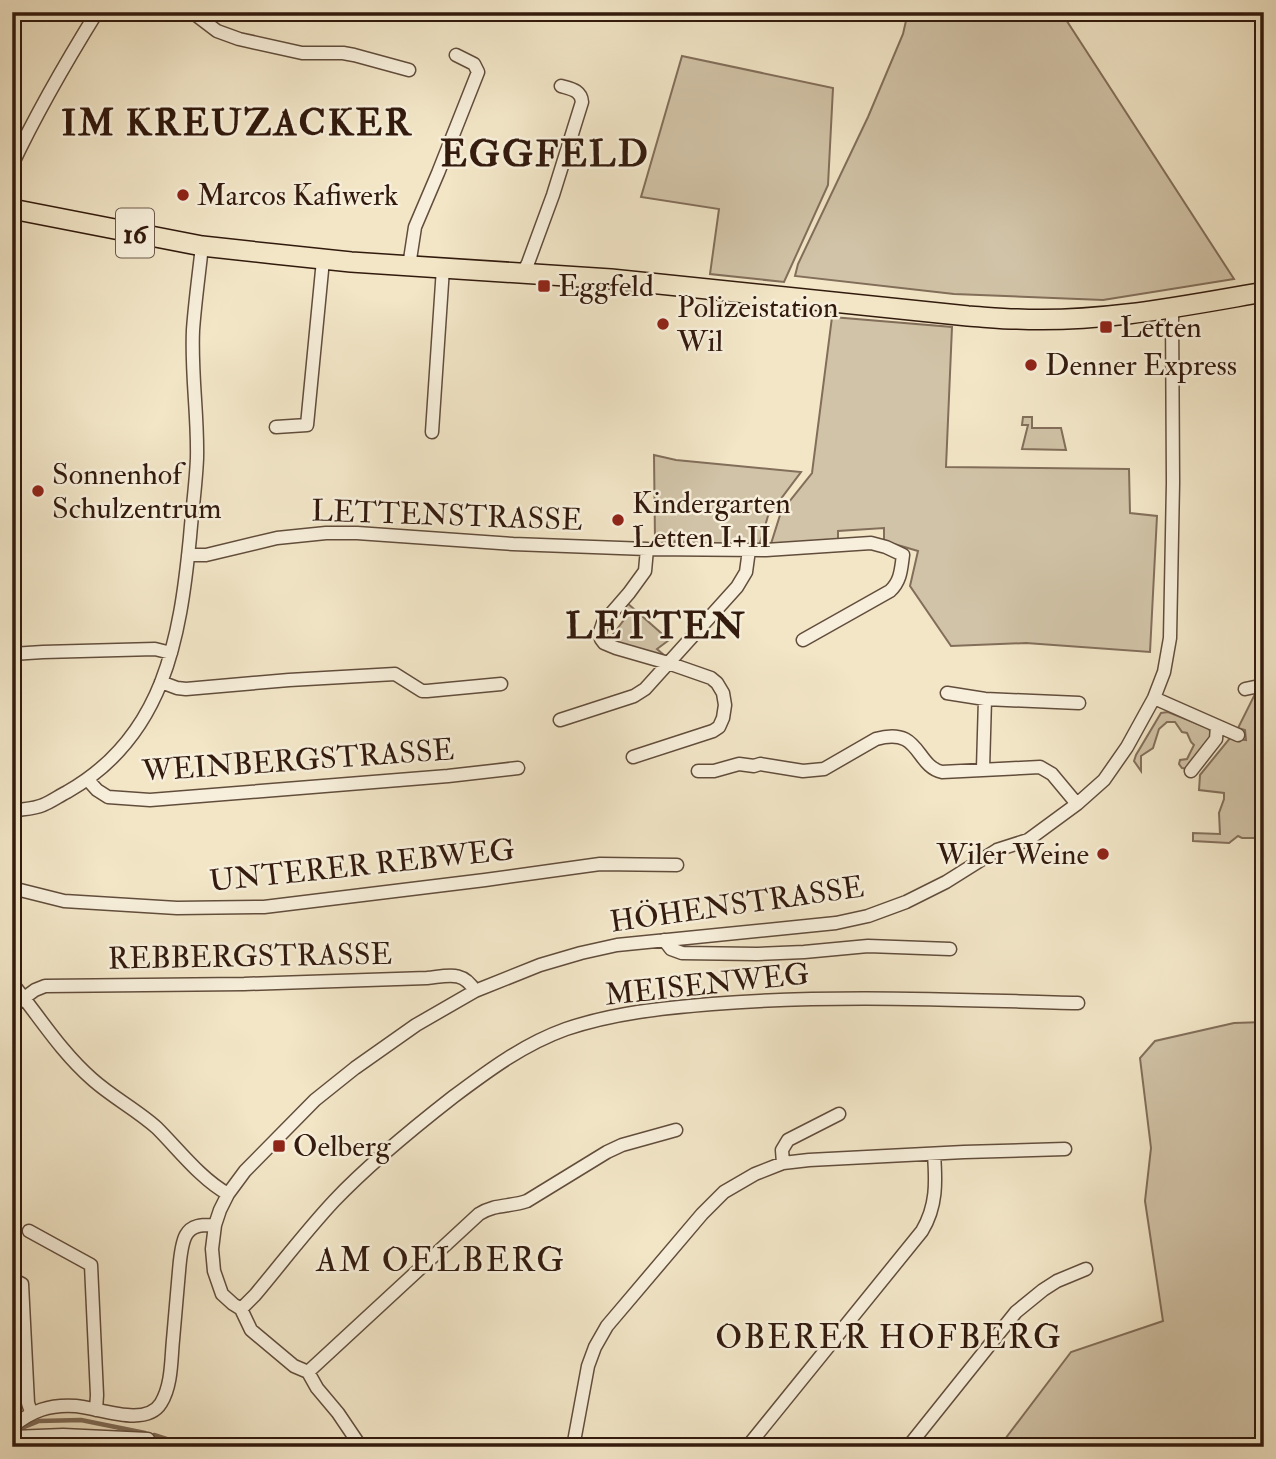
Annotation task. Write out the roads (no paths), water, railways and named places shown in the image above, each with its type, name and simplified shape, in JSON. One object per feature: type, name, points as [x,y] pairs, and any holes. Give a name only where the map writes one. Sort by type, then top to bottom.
[{"type":"main road","name":"16","points":[[12,209],[202,246],[323,260],[611,279],[1018,320],[1107,316],[1264,292]]},
{"type":"street","points":[[12,165],[52,86],[97,12]]},
{"type":"street","points":[[192,12],[211,27],[231,37],[302,53],[354,55],[409,71]]},
{"type":"street","points":[[409,266],[415,227],[478,72],[474,65],[457,55]]},
{"type":"street","points":[[522,274],[553,195],[582,102],[578,92],[561,86]]},
{"type":"street","points":[[12,811],[43,805],[88,780],[115,756],[139,725],[161,682],[171,653],[178,628],[188,555],[197,459],[193,332],[202,246]]},
{"type":"street","points":[[276,427],[307,425],[323,260]]},
{"type":"street","points":[[432,432],[443,268]]},
{"type":"street","name":"HÖHENSTRASSE","points":[[215,1225],[228,1195],[245,1171],[316,1100],[416,1025],[475,991],[540,965],[617,945],[836,923],[868,916],[906,902],[946,882],[997,850],[1028,840],[1077,804],[1104,780],[1127,747],[1154,698],[1164,672],[1170,638],[1172,308]]},
{"type":"street","name":"LETTENSTRASSE","points":[[188,555],[206,555],[276,538],[326,533],[647,549],[766,550],[871,543],[903,555],[900,577],[890,591],[803,640]]},
{"type":"street","points":[[633,757],[713,731],[719,727],[725,705],[718,683],[711,678],[615,649],[601,639],[603,623],[645,571],[647,549]]},
{"type":"street","points":[[560,720],[634,696],[645,689],[737,587],[746,572],[749,550]]},
{"type":"street","points":[[12,654],[155,649],[171,653]]},
{"type":"street","points":[[161,682],[186,689],[396,674],[422,691],[501,684]]},
{"type":"street","points":[[1245,689],[1264,685]]},
{"type":"street","points":[[947,693],[985,699],[1079,703]]},
{"type":"street","points":[[1154,698],[1238,735]]},
{"type":"street","points":[[983,769],[985,699]]},
{"type":"street","points":[[1191,771],[1216,739],[1217,726]]},
{"type":"street","points":[[698,771],[714,771],[739,764],[760,764],[803,771],[824,769],[885,736],[902,738],[914,745],[936,771],[1040,766],[1052,774],[1077,804]]},
{"type":"street","name":"WEINBERGSTRASSE","points":[[88,780],[107,797],[150,800],[518,768]]},
{"type":"street","name":"UNTERER REBWEG","points":[[12,888],[64,901],[177,908],[264,907],[600,864],[677,865]]},
{"type":"street","points":[[663,940],[682,953],[804,952],[868,946],[950,949]]},
{"type":"street","name":"REBBERGSTRASSE","points":[[12,1007],[45,986],[244,984],[451,976],[466,978],[475,991]]},
{"type":"street","points":[[12,984],[70,1058],[93,1080],[153,1125],[213,1186],[228,1195]]},
{"type":"street","name":"MEISENWEG","points":[[241,1309],[334,1201],[377,1159],[495,1065],[566,1029],[655,1009],[754,1000],[825,998],[1078,1003]]},
{"type":"street","points":[[783,1163],[782,1150],[789,1140],[839,1114]]},
{"type":"street","points":[[308,1372],[487,1208],[527,1201],[607,1152],[622,1145],[676,1130]]},
{"type":"street","points":[[573,1447],[588,1366],[607,1325],[702,1213],[724,1192],[755,1174],[783,1163],[1065,1149]]},
{"type":"street","points":[[748,1446],[922,1231],[934,1198],[934,1154]]},
{"type":"street","points":[[12,1427],[31,1412],[40,1409],[76,1406],[134,1415],[150,1412],[158,1407],[167,1390],[170,1375],[180,1262],[186,1236],[192,1228],[215,1225],[212,1249],[214,1270],[222,1294],[241,1309],[251,1330],[294,1366],[308,1372],[361,1447]]},
{"type":"street","points":[[29,1231],[91,1265],[96,1410]]},
{"type":"street","points":[[908,1447],[1016,1312],[1043,1290],[1086,1269]]},
{"type":"street","points":[[12,1279],[22,1284],[28,1403],[31,1412]]},
{"type":"street","points":[[12,1437],[63,1435],[148,1439]]},
{"type":"waterway","points":[[22,1428],[39,1421],[81,1420],[145,1433]]},
{"type":"waterway","points":[[154,1435],[191,1447]]},
{"type":"place","name":"Marcos Kafiwerk","points":[[183,195]]},
{"type":"place","name":"Eggfeld","points":[[544,286]]},
{"type":"place","name":"Polizeistation Wil","points":[[663,324]]},
{"type":"place","name":"Letten","points":[[1106,327]]},
{"type":"place","name":"Denner Express","points":[[1031,365]]},
{"type":"place","name":"Sonnenhof Schulzentrum","points":[[38,491]]},
{"type":"place","name":"Kindergarten Letten I+II","points":[[618,520]]},
{"type":"place","name":"Wiler Weine","points":[[1103,854]]},
{"type":"place","name":"Oelberg","points":[[279,1146]]},
{"type":"district","name":"IM KREUZACKER","points":[[237,122]]},
{"type":"district","name":"EGGFELD","points":[[545,153]]},
{"type":"district","name":"LETTEN","points":[[656,625]]},
{"type":"district","name":"AM OELBERG","points":[[441,1259]]},
{"type":"district","name":"OBERER HOFBERG","points":[[889,1336]]}]
